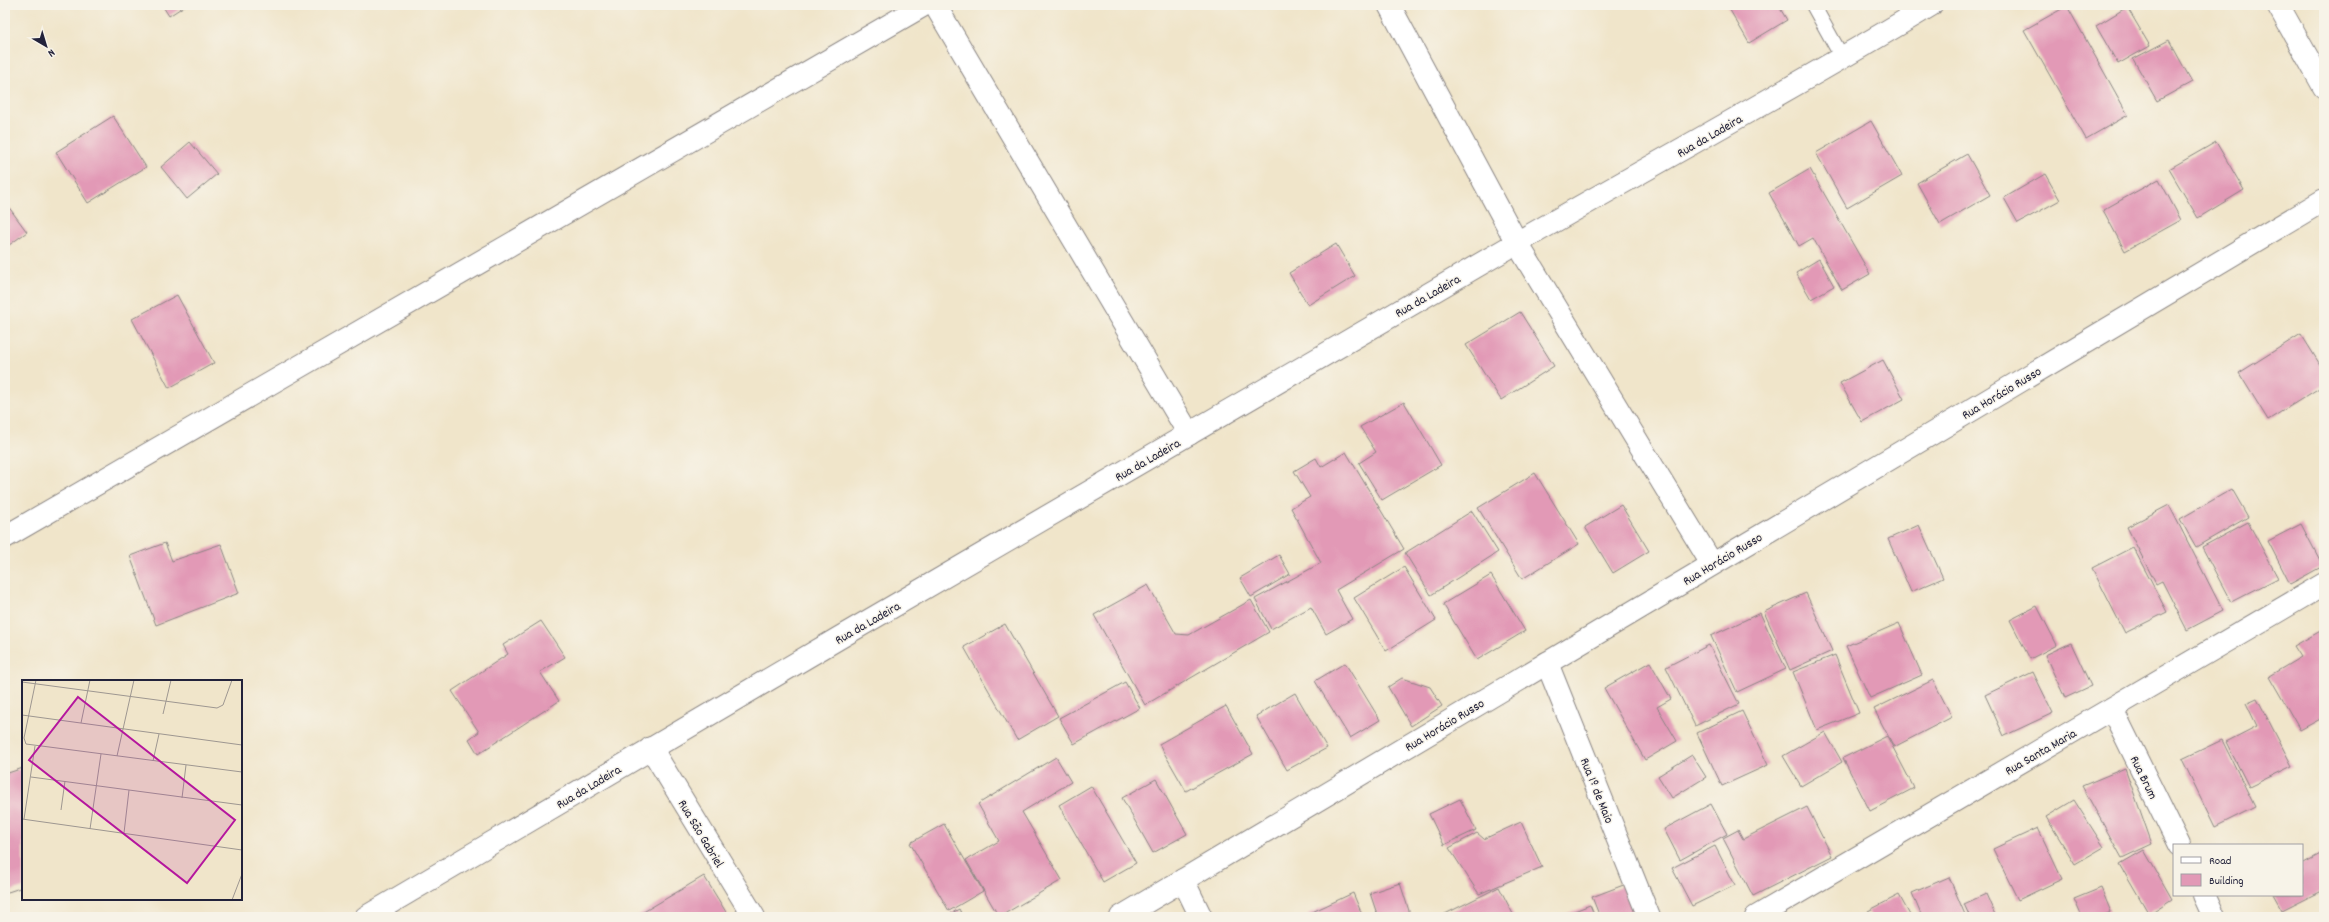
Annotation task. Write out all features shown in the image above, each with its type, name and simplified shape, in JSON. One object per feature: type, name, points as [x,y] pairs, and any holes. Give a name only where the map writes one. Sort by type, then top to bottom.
[{"type":"street","points":[[5,537],[924,5]]},
{"type":"street","points":[[935,5],[1189,434]]},
{"type":"street","points":[[1389,5],[1517,243],[1712,564]]},
{"type":"street","name":"Rua da Ladeira","points":[[366,917],[651,748],[1189,434],[1517,243],[1843,59],[1931,5]]},
{"type":"street","points":[[2278,5],[2324,87]]},
{"type":"street","name":"Rua Horácio Russo","points":[[1121,917],[2324,200]]},
{"type":"street","name":"Rua Santa Maria","points":[[1756,917],[2324,584]]},
{"type":"street","name":"Rua 1º de Maio","points":[[1547,662],[1649,917]]},
{"type":"street","name":"Rua Brum","points":[[2112,709],[2179,844]]},
{"type":"street","name":"Rua São Gabriel","points":[[651,748],[754,917]]},
{"type":"street","points":[[1183,880],[1200,917]]},
{"type":"street","points":[[2204,896],[2214,917]]},
{"type":"lane","points":[[1813,5],[1843,59]]},
{"type":"building","points":[[162,5],[186,5],[169,16]]},
{"type":"building","points":[[1727,5],[1778,5],[1787,20],[1749,43]]},
{"type":"building","points":[[2067,6],[2128,115],[2086,139],[2024,30]]},
{"type":"building","points":[[2127,7],[2150,46],[2118,64],[2096,26]]},
{"type":"building","points":[[2169,40],[2192,82],[2157,101],[2133,59]]},
{"type":"building","points":[[113,116],[146,167],[88,203],[56,152]]},
{"type":"building","points":[[1871,121],[1902,176],[1847,208],[1816,153]]},
{"type":"building","points":[[190,142],[217,174],[187,199],[161,167]]},
{"type":"building","points":[[2216,142],[2244,190],[2198,218],[2169,169]]},
{"type":"building","points":[[1967,154],[1990,195],[1940,224],[1917,183]]},
{"type":"building","points":[[1810,169],[1870,274],[1842,290],[1813,238],[1799,246],[1769,193]]},
{"type":"building","points":[[2045,174],[2060,200],[2018,223],[2004,198]]},
{"type":"building","points":[[2159,179],[2181,220],[2125,251],[2103,210]]},
{"type":"building","points":[[5,202],[27,232],[5,248]]},
{"type":"building","points":[[1336,244],[1355,276],[1308,305],[1289,273]]},
{"type":"building","points":[[1819,259],[1834,286],[1811,299],[1796,273]]},
{"type":"building","points":[[177,295],[214,363],[169,388],[132,319]]},
{"type":"building","points":[[1520,312],[1554,366],[1501,400],[1466,345]]},
{"type":"building","points":[[2301,334],[2324,371],[2324,385],[2268,420],[2239,373]]},
{"type":"building","points":[[1883,360],[1904,399],[1862,422],[1840,383]]},
{"type":"building","points":[[1404,402],[1441,465],[1382,500],[1359,463],[1376,452],[1360,427]]},
{"type":"building","points":[[1346,452],[1404,549],[1336,590],[1352,619],[1326,634],[1311,607],[1271,629],[1255,599],[1321,563],[1291,508],[1310,497],[1294,471],[1316,458],[1321,467]]},
{"type":"building","points":[[1535,473],[1579,544],[1522,579],[1478,508]]},
{"type":"building","points":[[2232,489],[2248,517],[2196,547],[2180,519]]},
{"type":"building","points":[[1621,505],[1649,551],[1613,573],[1585,527]]},
{"type":"building","points":[[2169,505],[2223,611],[2187,630],[2162,581],[2156,584],[2127,527]]},
{"type":"building","points":[[1472,511],[1498,552],[1431,595],[1405,553]]},
{"type":"building","points":[[2248,522],[2278,578],[2231,602],[2202,547]]},
{"type":"building","points":[[2301,524],[2323,566],[2290,584],[2268,541]]},
{"type":"building","points":[[1919,525],[1943,578],[1911,592],[1888,539]]},
{"type":"building","points":[[165,543],[172,561],[221,544],[239,593],[156,625],[130,556]]},
{"type":"building","points":[[2133,547],[2167,612],[2125,633],[2092,568]]},
{"type":"building","points":[[1279,555],[1290,574],[1251,597],[1240,578]]},
{"type":"building","points":[[1404,567],[1436,620],[1386,651],[1354,598]]},
{"type":"building","points":[[1491,575],[1525,631],[1477,660],[1443,604]]},
{"type":"building","points":[[1148,585],[1176,634],[1189,635],[1251,600],[1269,632],[1145,705],[1094,615]]},
{"type":"building","points":[[1806,593],[1832,651],[1790,670],[1764,612]]},
{"type":"building","points":[[2037,606],[2057,645],[2030,659],[2010,620]]},
{"type":"building","points":[[1760,613],[1786,669],[1737,692],[1711,636]]},
{"type":"building","points":[[541,621],[565,657],[540,672],[559,701],[478,754],[469,739],[479,732],[452,691],[508,654],[503,645]]},
{"type":"building","points":[[1899,623],[1922,675],[1870,698],[1846,646]]},
{"type":"building","points":[[1005,624],[1058,716],[1017,740],[964,647]]},
{"type":"building","points":[[2324,629],[2324,717],[2300,730],[2269,676],[2301,657],[2294,646]]},
{"type":"building","points":[[2071,643],[2091,686],[2065,698],[2045,655]]},
{"type":"building","points":[[1709,645],[1739,704],[1695,726],[1666,667]]},
{"type":"building","points":[[1835,655],[1859,713],[1817,730],[1793,672]]},
{"type":"building","points":[[1650,662],[1671,699],[1657,707],[1677,741],[1645,760],[1604,688]]},
{"type":"building","points":[[1345,663],[1380,720],[1350,738],[1315,681]]},
{"type":"building","points":[[2033,672],[2053,713],[2004,736],[1985,695]]},
{"type":"building","points":[[1402,678],[1430,687],[1442,706],[1411,726],[1388,687]]},
{"type":"building","points":[[1933,680],[1952,717],[1894,747],[1874,709]]},
{"type":"building","points":[[1125,682],[1140,708],[1074,744],[1059,718]]},
{"type":"building","points":[[1295,693],[1327,748],[1287,770],[1256,716]]},
{"type":"building","points":[[2257,698],[2292,766],[2249,787],[2226,742],[2257,726],[2246,703]]},
{"type":"building","points":[[1226,706],[1253,754],[1186,791],[1159,744]]},
{"type":"building","points":[[1742,711],[1768,765],[1722,786],[1697,733]]},
{"type":"building","points":[[1825,732],[1842,762],[1801,786],[1783,756]]},
{"type":"building","points":[[1887,736],[1914,788],[1870,811],[1843,758]]},
{"type":"building","points":[[2222,740],[2255,807],[2215,827],[2182,759]]},
{"type":"building","points":[[1692,755],[1706,777],[1672,798],[1658,776]]},
{"type":"building","points":[[1056,757],[1071,782],[1022,812],[1062,880],[999,917],[966,860],[999,841],[978,804]]},
{"type":"building","points":[[22,768],[22,887],[5,893],[5,774]]},
{"type":"building","points":[[2125,768],[2152,844],[2122,858],[2082,786]]},
{"type":"building","points":[[1156,779],[1187,834],[1153,853],[1122,798]]},
{"type":"building","points":[[1091,786],[1136,863],[1103,882],[1059,805]]},
{"type":"building","points":[[1460,799],[1476,830],[1444,845],[1429,814]]},
{"type":"building","points":[[2074,800],[2104,847],[2075,864],[2046,817]]},
{"type":"building","points":[[1711,804],[1727,834],[1680,860],[1664,829]]},
{"type":"building","points":[[1807,807],[1832,856],[1753,896],[1723,838],[1738,830],[1743,839]]},
{"type":"building","points":[[1521,822],[1542,867],[1479,894],[1449,848],[1477,833],[1484,839]]},
{"type":"building","points":[[944,824],[983,891],[949,911],[910,843]]},
{"type":"building","points":[[2038,828],[2062,879],[2018,900],[1993,849]]},
{"type":"building","points":[[1715,846],[1735,885],[1692,906],[1672,868]]},
{"type":"building","points":[[2144,850],[2172,899],[2149,914],[2120,864]]},
{"type":"building","points":[[2324,852],[2324,890],[2282,911],[2274,896],[2303,896],[2303,863]]},
{"type":"building","points":[[704,876],[729,917],[635,917]]},
{"type":"building","points":[[1949,877],[1966,917],[1922,917],[1912,893]]},
{"type":"building","points":[[1634,881],[1647,917],[1600,917],[1592,897]]},
{"type":"building","points":[[1400,883],[1411,917],[1378,917],[1370,893]]},
{"type":"building","points":[[1499,887],[1514,916],[1439,917]]},
{"type":"building","points":[[2101,888],[2111,912],[2099,917],[2082,917],[2074,899]]},
{"type":"building","points":[[1353,893],[1363,917],[1309,917],[1308,914]]},
{"type":"building","points":[[1986,894],[1996,917],[1970,917],[1964,904]]},
{"type":"building","points":[[1899,895],[1911,917],[1871,917],[1868,911]]},
{"type":"building","points":[[1590,905],[1595,917],[1559,917]]},
{"type":"building","points":[[959,909],[963,917],[945,917]]}]
